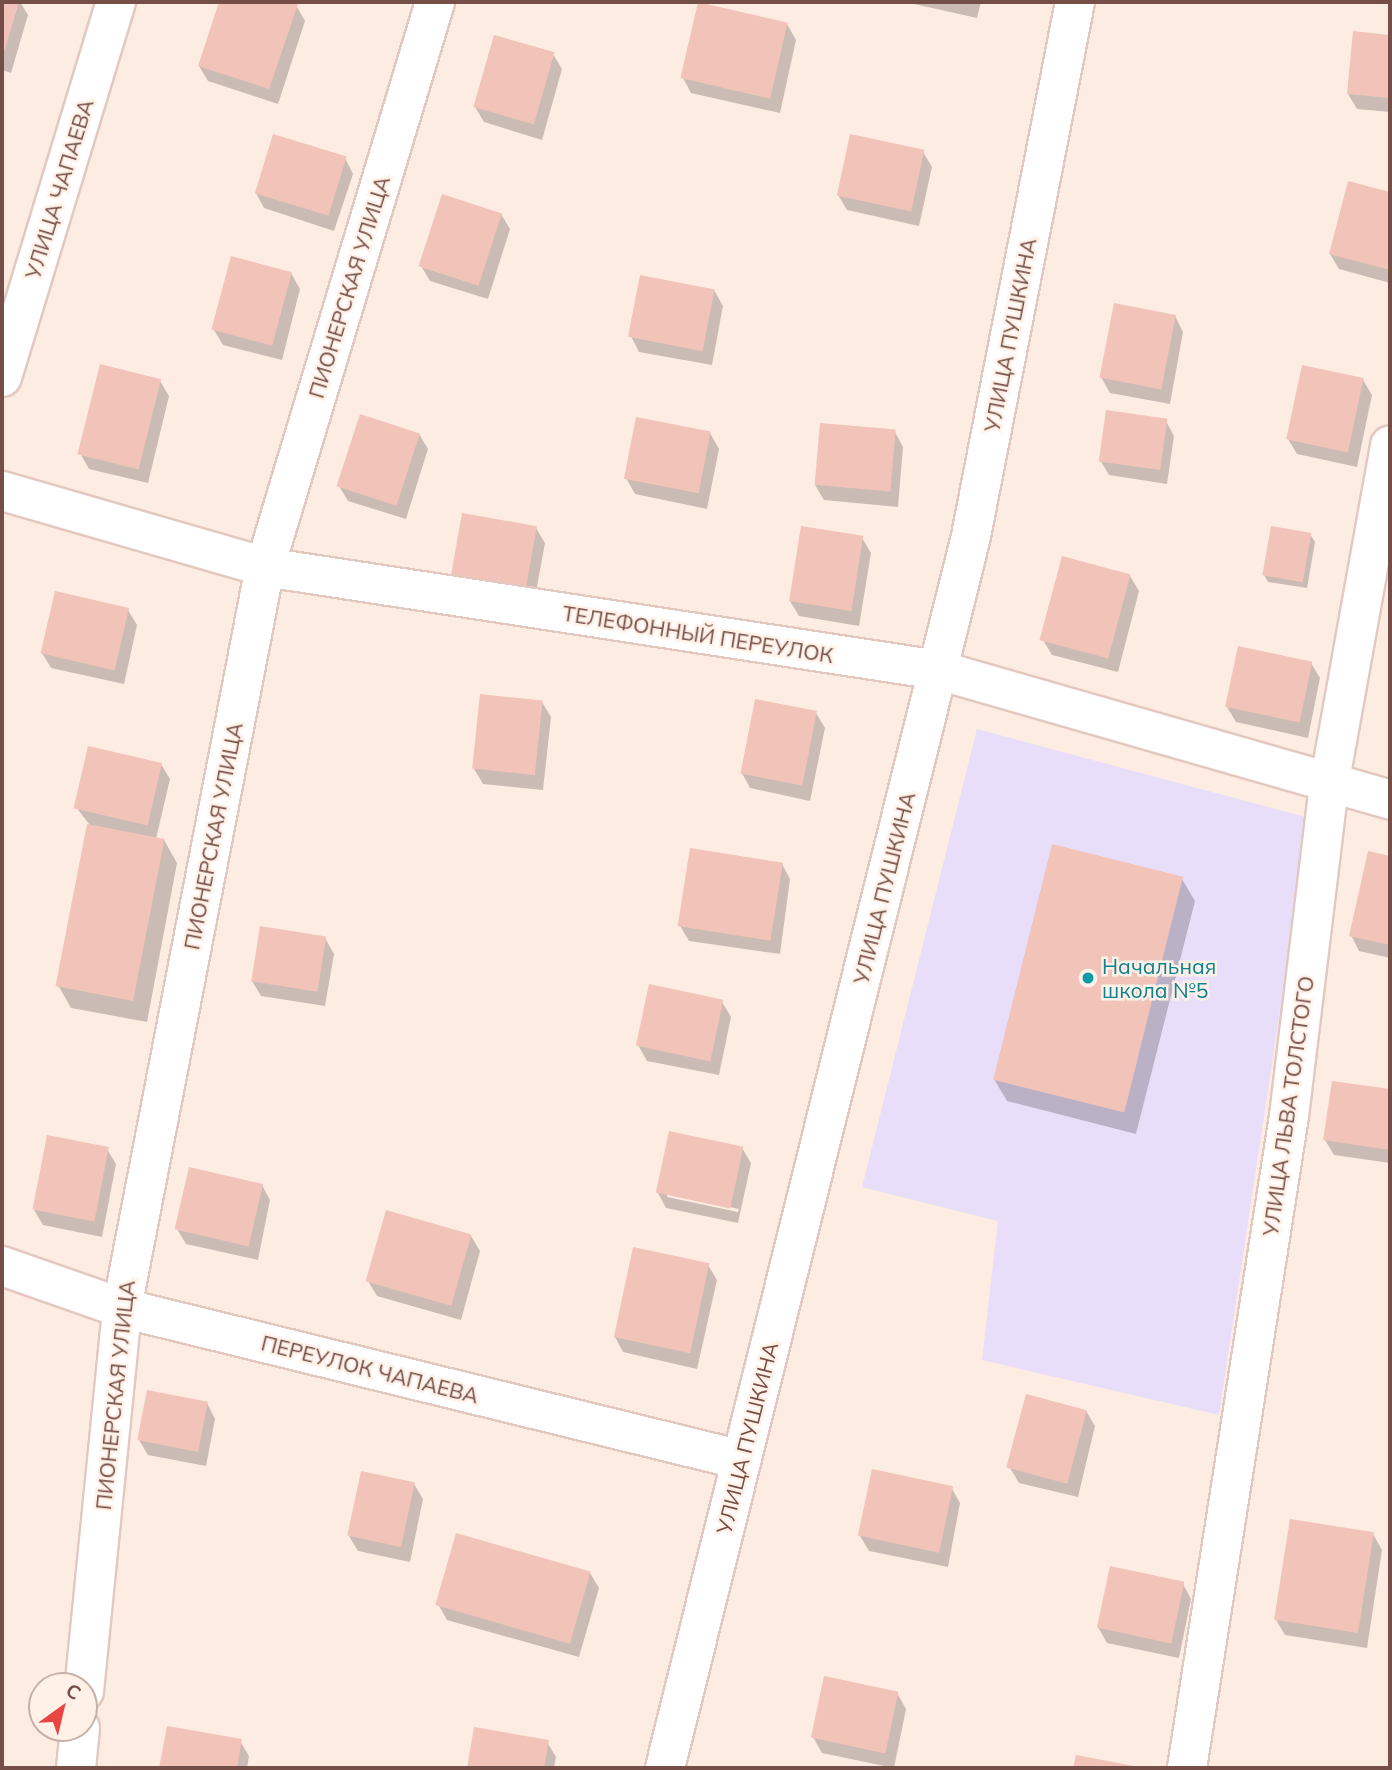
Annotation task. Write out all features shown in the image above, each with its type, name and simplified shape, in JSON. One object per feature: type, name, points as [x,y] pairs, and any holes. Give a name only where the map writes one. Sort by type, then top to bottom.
[{"type":"street","name":"УЛИЦА ЧАПАЕВА","points":[[2,377],[116,2]]},
{"type":"street","name":"ПИОНЕРСКАЯ УЛИЦА","points":[[86,1672],[122,1308],[265,568],[435,2]]},
{"type":"street","name":"УЛИЦА ПУШКИНА","points":[[665,1768],[971,536],[1075,2]]},
{"type":"street","name":"УЛИЦА ЛЬВА ТОЛСТОГО","points":[[1187,1768],[1289,1116],[1329,785],[1390,445]]},
{"type":"street","name":"ТЕЛЕФОННЫЙ ПЕРЕУЛОК","points":[[2,491],[265,568],[938,670],[1329,785],[1390,800]]},
{"type":"street","name":"ПЕРЕУЛОК ЧАПАЕВА","points":[[2,1266],[122,1308],[742,1460]]},
{"type":"street","points":[[76,1768],[79,1742]]},
{"type":"shaded area","points":[[977,729],[1309,818],[1219,1415],[982,1360],[998,1221],[862,1187]]},
{"type":"building","points":[[2,2],[19,2],[2,59]]},
{"type":"building","points":[[219,2],[298,4],[269,89],[198,66]]},
{"type":"building","points":[[698,2],[788,23],[770,99],[680,78]]},
{"type":"building","points":[[1353,31],[1390,35],[1390,98],[1347,94]]},
{"type":"building","points":[[494,35],[555,52],[534,124],[473,107]]},
{"type":"building","points":[[273,134],[347,157],[329,216],[255,193]]},
{"type":"building","points":[[850,134],[924,150],[911,211],[837,196]]},
{"type":"building","points":[[1348,181],[1390,192],[1390,270],[1329,254]]},
{"type":"building","points":[[442,194],[502,213],[478,286],[419,266]]},
{"type":"building","points":[[231,256],[292,272],[272,346],[211,329]]},
{"type":"building","points":[[640,275],[715,290],[703,351],[628,337]]},
{"type":"building","points":[[1114,303],[1176,315],[1161,390],[1099,378]]},
{"type":"building","points":[[100,364],[161,379],[139,469],[78,454]]},
{"type":"building","points":[[1302,365],[1364,378],[1348,452],[1286,439]]},
{"type":"building","points":[[1106,410],[1167,419],[1160,470],[1099,461]]},
{"type":"building","points":[[360,414],[420,433],[396,506],[337,486]]},
{"type":"building","points":[[636,417],[711,432],[699,493],[624,479]]},
{"type":"building","points":[[820,423],[896,430],[890,491],[815,485]]},
{"type":"building","points":[[462,513],[537,526],[526,588],[451,575]]},
{"type":"building","points":[[801,526],[863,536],[851,611],[789,601]]},
{"type":"building","points":[[1271,526],[1311,533],[1303,582],[1262,575]]},
{"type":"building","points":[[1062,556],[1131,574],[1108,658],[1039,640]]},
{"type":"building","points":[[55,591],[129,608],[115,670],[41,653]]},
{"type":"building","points":[[1238,646],[1312,662],[1299,722],[1225,707]]},
{"type":"building","points":[[480,694],[543,701],[535,775],[472,769]]},
{"type":"building","points":[[755,699],[817,711],[802,786],[740,774]]},
{"type":"building","points":[[88,746],[162,763],[148,825],[74,808]]},
{"type":"building","points":[[87,824],[165,839],[133,1001],[56,986]]},
{"type":"building","name":"Начальная школа №5","points":[[1052,844],[1183,877],[1124,1112],[993,1080]]},
{"type":"building","points":[[690,848],[783,863],[770,941],[678,926]]},
{"type":"building","points":[[1368,851],[1390,856],[1390,945],[1349,936]]},
{"type":"building","points":[[260,926],[326,936],[317,992],[251,981]]},
{"type":"building","points":[[649,984],[723,1000],[710,1061],[636,1046]]},
{"type":"building","points":[[1332,1081],[1390,1089],[1390,1150],[1323,1140]]},
{"type":"building","points":[[669,1131],[743,1147],[730,1208],[656,1193]]},
{"type":"building","points":[[47,1135],[109,1147],[94,1222],[32,1210]]},
{"type":"building","points":[[189,1167],[263,1184],[249,1246],[175,1229]]},
{"type":"building","points":[[386,1210],[472,1235],[451,1306],[366,1281]]},
{"type":"building","points":[[633,1247],[709,1263],[690,1353],[614,1337]]},
{"type":"building","points":[[147,1390],[208,1402],[198,1452],[137,1440]]},
{"type":"building","points":[[1026,1394],[1087,1410],[1067,1484],[1006,1467]]},
{"type":"building","points":[[872,1469],[953,1486],[939,1553],[858,1536]]},
{"type":"building","points":[[361,1471],[415,1482],[401,1547],[347,1536]]},
{"type":"building","points":[[1290,1519],[1374,1532],[1358,1633],[1274,1620]]},
{"type":"building","points":[[456,1533],[591,1572],[570,1644],[435,1605]]},
{"type":"building","points":[[1110,1566],[1184,1582],[1171,1643],[1097,1628]]},
{"type":"building","points":[[824,1676],[898,1692],[885,1753],[811,1738]]},
{"type":"building","points":[[167,1726],[242,1739],[237,1768],[159,1768]]},
{"type":"building","points":[[474,1727],[549,1740],[544,1768],[467,1768]]},
{"type":"building","points":[[1076,1755],[1139,1767],[1139,1768],[1073,1768]]},
{"type":"place","name":"Начальная школа №5","points":[[1088,978]]}]
